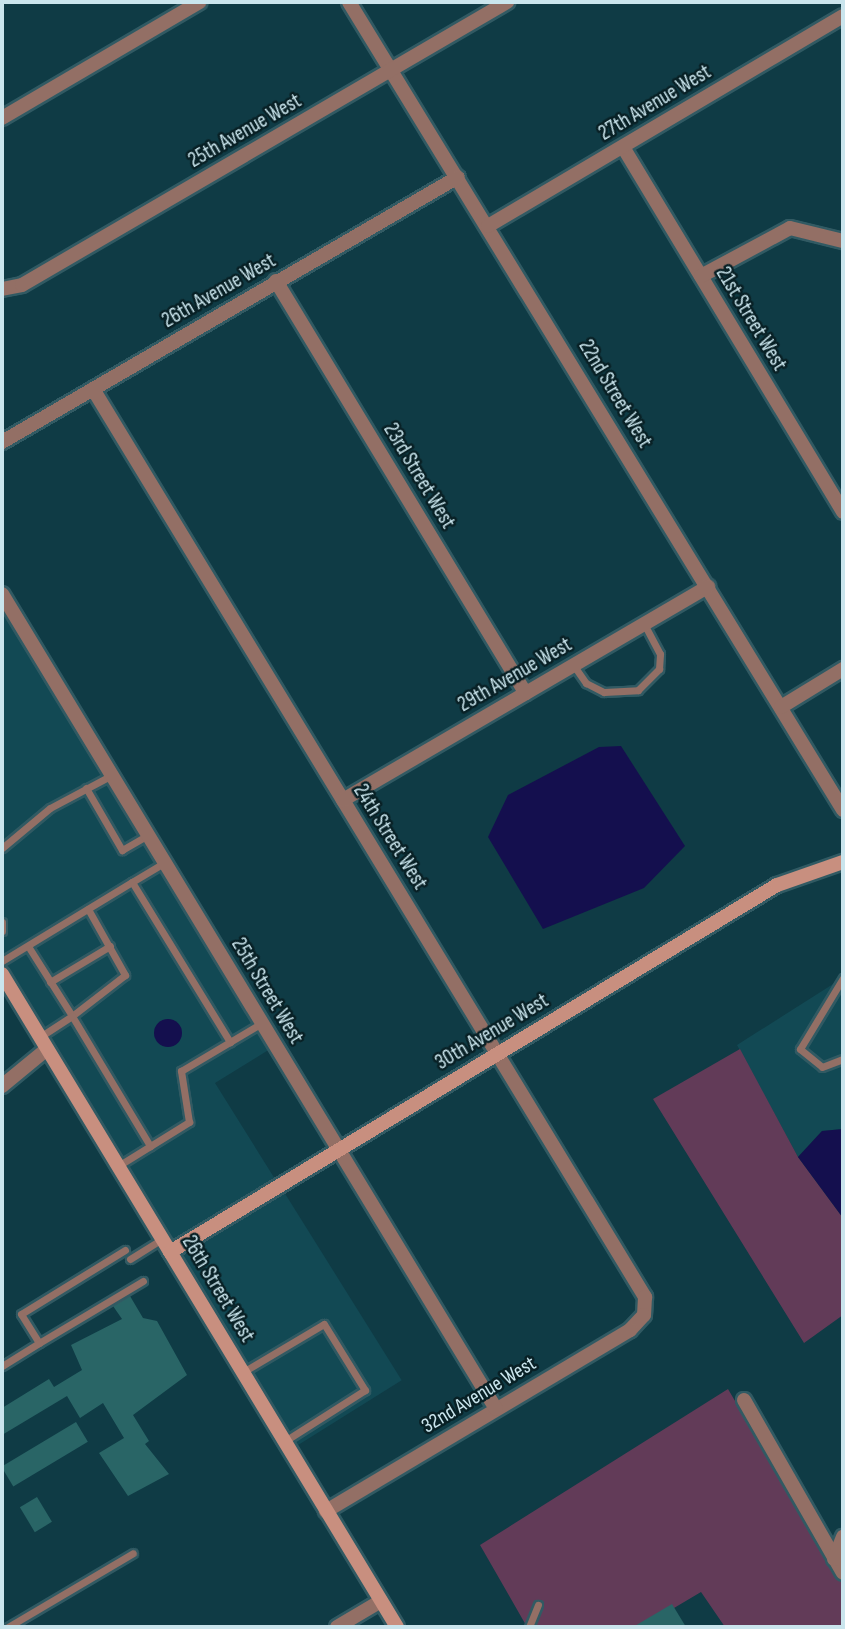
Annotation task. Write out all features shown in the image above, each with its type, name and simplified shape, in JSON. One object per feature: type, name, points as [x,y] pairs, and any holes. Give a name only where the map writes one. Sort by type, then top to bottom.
[{"type":"street","points":[[2,117],[200,2]]},
{"type":"street","name":"22nd Street West","points":[[349,2],[843,810]]},
{"type":"street","name":"25th Avenue West","points":[[2,289],[22,285],[507,2]]},
{"type":"street","name":"27th Avenue West","points":[[488,226],[843,16]]},
{"type":"street","name":"21st Street West","points":[[623,147],[843,512]]},
{"type":"street","name":"26th Avenue West","points":[[2,442],[458,177]]},
{"type":"street","points":[[701,276],[790,228],[843,241]]},
{"type":"street","name":"23rd Street West","points":[[276,281],[526,693]]},
{"type":"street","name":"24th Street West","points":[[93,389],[639,1283],[646,1310]]},
{"type":"street","name":"29th Avenue West","points":[[343,800],[708,587]]},
{"type":"street","name":"25th Street West","points":[[2,594],[496,1409]]},
{"type":"street","points":[[780,706],[843,668]]},
{"type":"street","name":"30th Avenue West","points":[[166,1245],[339,1149],[777,885],[843,862]]},
{"type":"street","name":"26th Street West","points":[[2,974],[397,1627]]},
{"type":"street","points":[[2,1086],[43,1043]]},
{"type":"street","name":"32nd Avenue West","points":[[326,1511],[630,1330],[646,1310]]},
{"type":"street","points":[[744,1400],[843,1573]]},
{"type":"street","points":[[834,1559],[843,1537]]},
{"type":"street","points":[[337,1627],[382,1601]]},
{"type":"lane","points":[[573,665],[586,683],[604,692],[638,690],[659,668],[660,654],[644,624]]},
{"type":"lane","points":[[2,848],[74,795],[112,775]]},
{"type":"lane","points":[[86,788],[122,850],[148,835]]},
{"type":"lane","points":[[2,961],[165,862]]},
{"type":"lane","points":[[132,882],[230,1042]]},
{"type":"lane","points":[[43,1043],[72,1016],[124,982],[125,970],[88,909]]},
{"type":"lane","points":[[2,922],[2,931]]},
{"type":"lane","points":[[27,946],[150,1146]]},
{"type":"lane","points":[[50,982],[110,946]]},
{"type":"lane","points":[[843,978],[800,1049],[822,1067],[843,1059]]},
{"type":"lane","points":[[118,1166],[189,1122],[181,1071],[262,1023]]},
{"type":"lane","points":[[130,1259],[166,1245]]},
{"type":"lane","points":[[39,1343],[21,1314],[125,1250]]},
{"type":"lane","points":[[2,1366],[143,1281]]},
{"type":"lane","points":[[243,1372],[324,1324],[365,1390],[284,1441]]},
{"type":"lane","points":[[8,1627],[133,1553]]},
{"type":"lane","points":[[529,1627],[538,1605]]},
{"type":"shaded area","points":[[2,607],[270,1049],[215,1083],[275,1179],[172,1242],[2,960]]},
{"type":"shaded area","points":[[621,746],[685,846],[644,888],[543,929],[488,837],[508,795],[599,747]]},
{"type":"shaded area","points":[[843,963],[843,1129],[822,1131],[798,1157],[737,1045],[841,979]]},
{"type":"shaded area","points":[[168,1019],[178,1023],[182,1033],[178,1043],[168,1047],[158,1043],[154,1033],[158,1023]]},
{"type":"shaded area","points":[[740,1049],[798,1157],[843,1218],[843,1315],[804,1343],[653,1099]]},
{"type":"shaded area","points":[[843,1129],[843,1218],[798,1157],[822,1131]]},
{"type":"shaded area","points":[[284,1192],[402,1380],[298,1445],[181,1257]]},
{"type":"shaded area","points":[[728,1389],[843,1585],[843,1627],[725,1627],[701,1592],[642,1627],[527,1627],[480,1545]]},
{"type":"building","points":[[130,1296],[143,1318],[157,1321],[187,1375],[133,1415],[149,1441],[145,1444],[169,1474],[128,1496],[99,1453],[124,1438],[103,1403],[80,1418],[67,1396],[2,1435],[2,1408],[49,1379],[54,1387],[82,1370],[71,1345],[122,1319],[113,1306]]},
{"type":"building","points":[[76,1422],[88,1442],[13,1487],[2,1466]]},
{"type":"building","points":[[37,1497],[52,1522],[35,1532],[20,1507]]},
{"type":"building","points":[[672,1604],[686,1627],[633,1627]]}]
